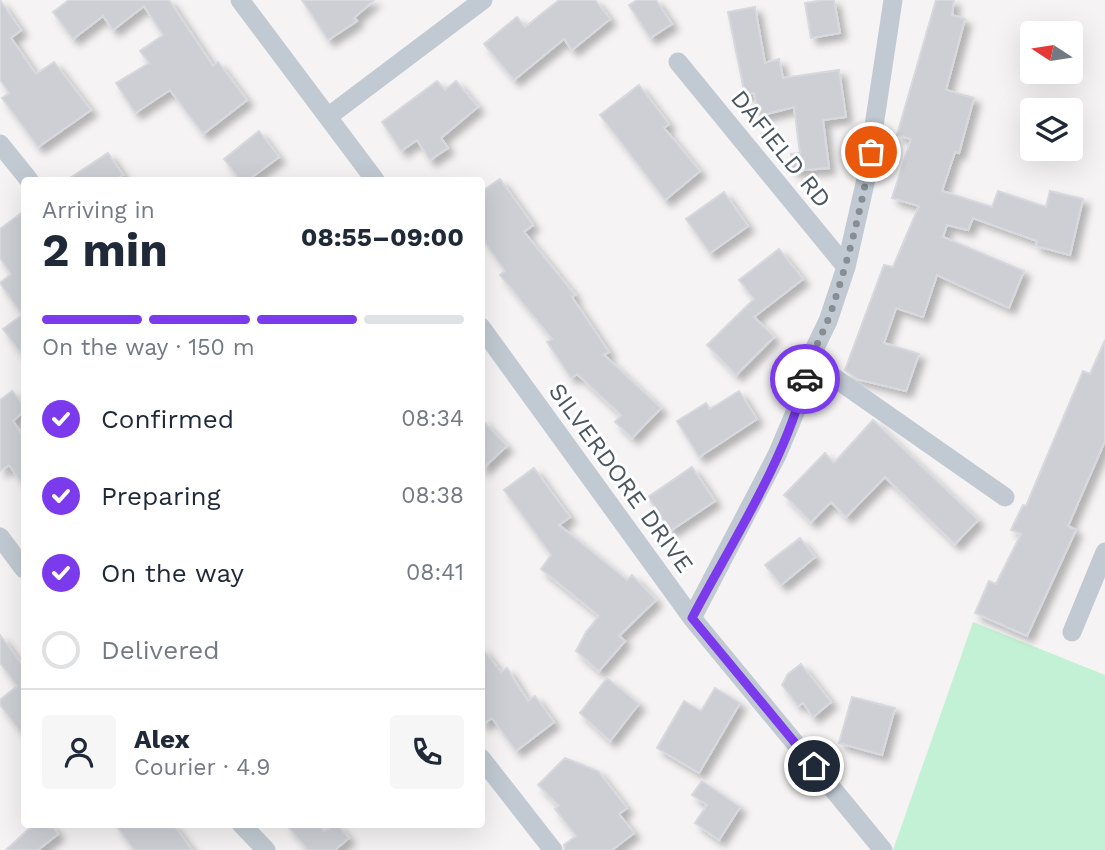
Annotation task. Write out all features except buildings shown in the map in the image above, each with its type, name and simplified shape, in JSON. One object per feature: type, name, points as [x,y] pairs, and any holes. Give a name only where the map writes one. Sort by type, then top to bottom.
[{"type":"street","points":[[240,0],[373,177]]},
{"type":"street","points":[[329,116],[483,0]]},
{"type":"street","points":[[692,618],[777,455],[799,403],[809,360],[828,321],[846,267],[866,179],[892,0]]},
{"type":"street","name":"DAFIELD RD","points":[[678,62],[846,267]]},
{"type":"street","points":[[0,144],[27,177]]},
{"type":"street","name":"SILVERDORE DRIVE","points":[[485,333],[692,618],[883,850]]},
{"type":"street","points":[[809,360],[1005,497]]},
{"type":"street","points":[[0,537],[21,565]]},
{"type":"street","points":[[1072,632],[1105,552]]},
{"type":"street","points":[[485,763],[553,850]]},
{"type":"street","points":[[245,828],[266,850]]},
{"type":"green space","points":[[973,622],[1105,675],[1105,850],[893,850]]},
{"type":"way so far","points":[[805,379],[809,360],[828,321],[846,267],[858,225],[871,152]]},
{"type":"route","points":[[805,379],[799,403],[777,455],[692,618],[814,766]]}]
